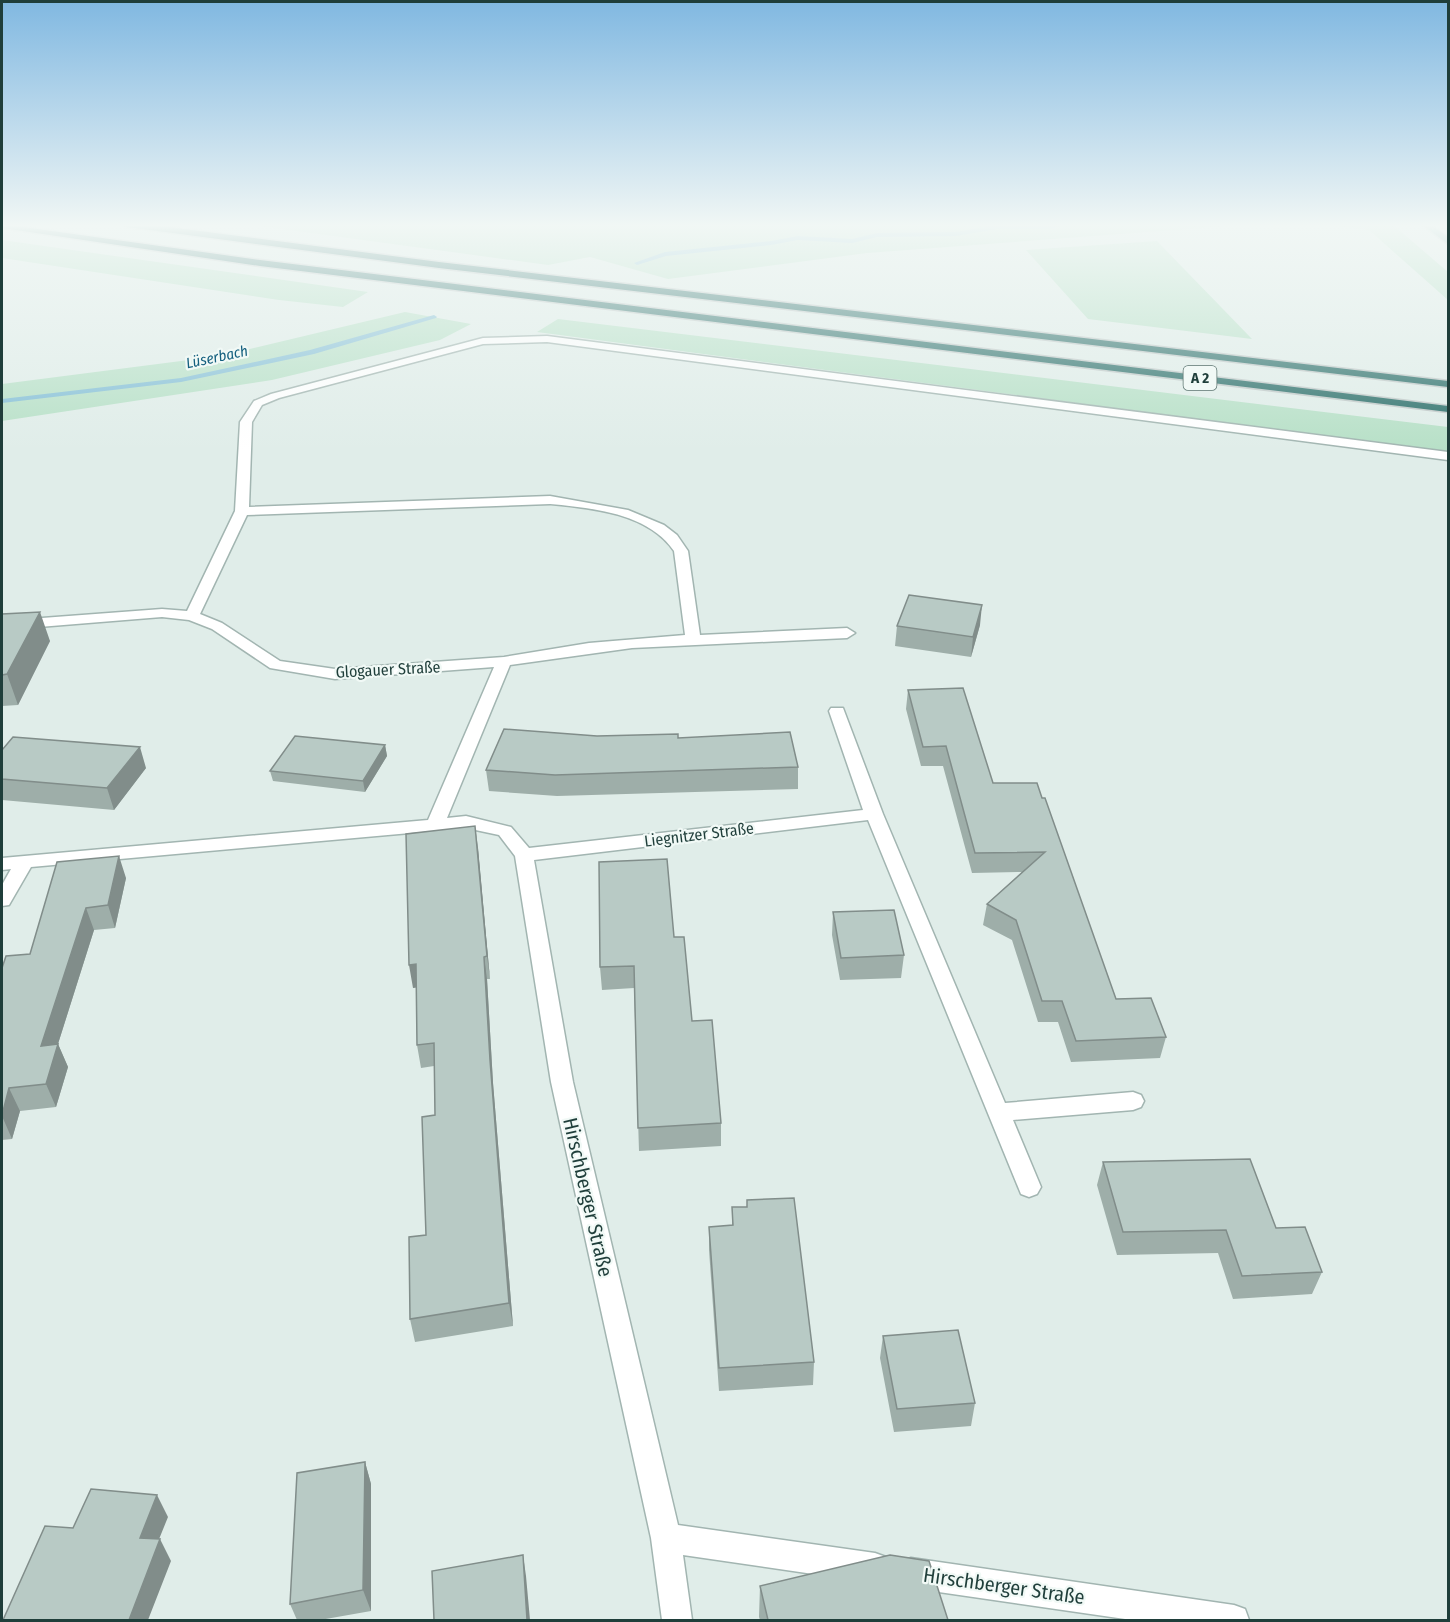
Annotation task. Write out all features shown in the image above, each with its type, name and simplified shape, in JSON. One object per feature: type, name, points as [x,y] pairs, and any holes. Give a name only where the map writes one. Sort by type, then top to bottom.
[{"type":"highway","name":"A 2","points":[[563,300],[1449,409]]},
{"type":"highway","name":"A 2","points":[[735,300],[1449,384]]},
{"type":"street","points":[[192,616],[242,511],[246,422],[258,403],[275,396],[483,341],[547,339],[1449,456]]},
{"type":"street","points":[[242,511],[550,500],[596,504],[635,517],[677,542],[681,551],[693,640]]},
{"type":"street","name":"Glogauer Straße","points":[[2,625],[162,614],[192,616],[216,626],[276,665],[335,674],[504,662],[559,650],[644,640],[847,633]]},
{"type":"street","points":[[435,824],[504,662]]},
{"type":"street","points":[[837,711],[874,814],[1000,1112],[1029,1187]]},
{"type":"street","name":"Liegnitzer Straße","points":[[524,855],[874,814]]},
{"type":"street","points":[[2,864],[466,822],[505,831],[524,855]]},
{"type":"street","name":"Hirschberger Straße","points":[[524,855],[562,1082],[666,1538],[677,1620]]},
{"type":"street","points":[[2,900],[24,863]]},
{"type":"street","points":[[1000,1112],[1133,1101]]},
{"type":"street","name":"Hirschberger Straße","points":[[666,1538],[1234,1620]]},
{"type":"green space","points":[[277,300],[355,300],[343,307]]},
{"type":"green space","points":[[1071,300],[1214,300],[1252,339],[1088,319]]},
{"type":"green space","points":[[405,312],[471,324],[440,340],[272,380],[2,421],[2,384],[220,356]]},
{"type":"green space","points":[[558,319],[1448,427],[1448,452],[537,332]]},
{"type":"building","points":[[909,595],[982,605],[973,637],[897,626]]},
{"type":"building","points":[[40,612],[7,674],[2,675],[2,614]]},
{"type":"building","points":[[963,688],[993,783],[1037,783],[1042,798],[1045,798],[1116,999],[1151,998],[1166,1037],[1076,1041],[1062,1001],[1042,1001],[1016,920],[987,904],[1045,852],[975,853],[946,746],[923,747],[908,690]]},
{"type":"building","points":[[504,729],[597,736],[678,734],[678,738],[790,732],[798,767],[555,775],[486,770]]},
{"type":"building","points":[[295,736],[385,745],[363,781],[270,771]]},
{"type":"building","points":[[13,737],[140,747],[107,788],[2,779],[2,750]]},
{"type":"building","points":[[475,826],[487,956],[484,957],[490,1060],[509,1303],[410,1319],[409,1237],[426,1235],[422,1117],[435,1115],[434,1043],[417,1045],[416,964],[409,965],[406,834]]},
{"type":"building","points":[[119,856],[108,905],[86,908],[41,1046],[58,1044],[46,1084],[9,1088],[2,1115],[2,968],[6,956],[30,954],[57,862]]},
{"type":"building","points":[[667,859],[674,937],[684,937],[692,1021],[712,1020],[721,1123],[638,1128],[634,966],[600,967],[599,862]]},
{"type":"building","points":[[894,910],[904,955],[841,958],[833,912]]},
{"type":"building","points":[[1250,1159],[1276,1228],[1305,1227],[1322,1272],[1242,1276],[1226,1230],[1123,1232],[1103,1162]]},
{"type":"building","points":[[794,1198],[814,1362],[719,1368],[709,1227],[733,1225],[732,1207],[747,1207],[747,1200]]},
{"type":"building","points":[[958,1330],[975,1403],[897,1409],[883,1336]]},
{"type":"building","points":[[365,1462],[363,1590],[290,1604],[297,1473]]},
{"type":"building","points":[[91,1489],[157,1495],[140,1538],[160,1539],[129,1620],[3,1620],[45,1526],[73,1528]]},
{"type":"building","points":[[523,1555],[527,1620],[434,1620],[432,1571]]},
{"type":"building","points":[[890,1555],[929,1561],[948,1620],[768,1620],[760,1586]]},
{"type":"waterway","name":"Lüserbach","points":[[2,401],[181,380],[311,352],[434,317]]}]
